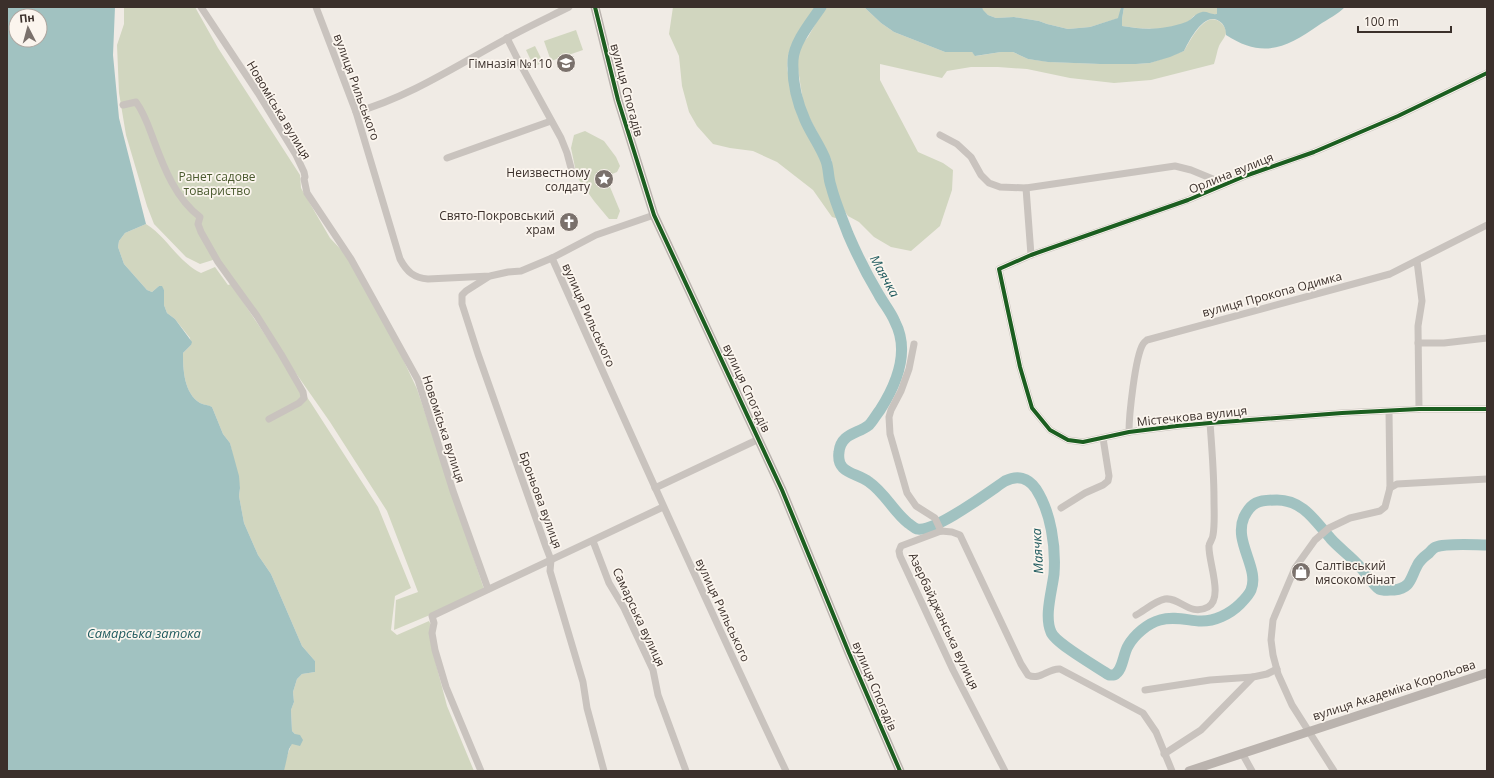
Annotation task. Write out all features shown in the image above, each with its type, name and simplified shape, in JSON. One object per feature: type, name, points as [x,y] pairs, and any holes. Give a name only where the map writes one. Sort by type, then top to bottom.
[{"type":"street","name":"Новоміська вулиця","points":[[201,7],[258,93],[296,155],[304,172],[304,180],[308,193],[351,259],[418,380],[453,491],[488,589]]},
{"type":"street","name":"вулиця Рильського","points":[[316,7],[356,112],[400,259],[405,268],[412,275],[419,278],[490,276],[521,271],[552,258],[663,507],[786,771]]},
{"type":"street","points":[[356,112],[384,103],[411,90],[569,7]]},
{"type":"street","name":"вулиця Спогадів","points":[[595,7],[618,100],[654,216],[782,490],[900,771]]},
{"type":"street","points":[[508,38],[561,138],[571,168]]},
{"type":"street","name":"Орлина вулиця","points":[[999,269],[1031,255],[1188,200],[1225,184],[1314,152],[1398,116],[1487,73]]},
{"type":"street","points":[[123,105],[136,102],[142,110],[159,155],[175,189],[192,211],[200,217],[198,224],[201,232],[218,262],[257,316],[303,392],[304,398],[299,403],[269,419]]},
{"type":"street","points":[[447,158],[551,121]]},
{"type":"street","name":"Орлина вулиця","points":[[940,135],[957,144],[971,157],[981,175],[989,183],[1000,186],[1026,188],[1176,166],[1191,170],[1225,184]]},
{"type":"street","points":[[1026,188],[1031,255]]},
{"type":"street","points":[[552,258],[596,235],[654,216]]},
{"type":"street","name":"вулиця Прокопа Одимка","points":[[1129,432],[1129,420],[1139,355],[1143,343],[1147,340],[1390,274],[1487,225]]},
{"type":"street","points":[[1417,261],[1422,301],[1418,326],[1419,409]]},
{"type":"street","name":"Містечкова вулиця","points":[[999,269],[1020,366],[1032,408],[1050,430],[1068,440],[1083,442],[1129,432],[1210,423],[1419,409],[1487,409]]},
{"type":"street","name":"Броньова вулиця","points":[[490,276],[466,291],[462,295],[462,304],[478,354],[551,560],[550,571],[583,682],[587,708],[604,771]]},
{"type":"street","points":[[1418,343],[1444,343],[1487,338]]},
{"type":"street","points":[[914,344],[909,369],[901,391],[890,410],[889,417],[890,434],[907,493],[916,506],[935,518],[940,528],[960,535],[1021,664],[1028,675],[1037,677],[1051,670],[1060,669],[1144,713],[1156,732],[1172,771]]},
{"type":"street","points":[[1389,411],[1390,488],[1397,484],[1487,479]]},
{"type":"street","points":[[1136,615],[1164,599],[1170,599],[1185,607],[1199,610],[1210,606],[1214,600],[1215,592],[1209,546],[1213,537],[1214,509],[1214,466],[1210,423]]},
{"type":"street","points":[[1061,508],[1084,493],[1103,485],[1108,481],[1109,476],[1103,438]]},
{"type":"street","name":"вулиця Спогадів","points":[[655,488],[759,439]]},
{"type":"street","name":"вулиця Академіка Корольова","points":[[1309,731],[1292,705],[1277,669],[1271,640],[1273,620],[1295,568],[1310,546],[1329,528],[1350,518],[1380,511],[1385,507],[1390,488]]},
{"type":"street","points":[[481,771],[446,687],[439,665],[432,633],[434,623],[432,616],[663,507]]},
{"type":"street","name":"Азербайджанська вулиця","points":[[940,528],[901,546],[899,551],[900,556],[953,670],[1005,771]]},
{"type":"street","name":"Самарська вулиця","points":[[593,541],[609,583],[624,608],[653,670],[658,695],[686,771]]},
{"type":"street","points":[[1145,690],[1210,680],[1253,677],[1267,674],[1277,669]]},
{"type":"street","name":"вулиця Академіка Корольова","points":[[1189,771],[1487,673]]},
{"type":"street","points":[[1164,754],[1201,730],[1253,677]]},
{"type":"street","points":[[1309,731],[1334,771]]},
{"type":"street","points":[[1242,753],[1252,771]]},
{"type":"green space","name":"Ранет садове товариство","points":[[124,7],[195,7],[218,48],[300,175],[301,188],[330,238],[347,256],[402,357],[417,389],[485,592],[394,630],[396,600],[418,592],[387,511],[330,422],[216,259],[200,264],[186,257],[154,224],[147,206],[126,135],[119,93],[117,45],[124,24]]},
{"type":"green space","points":[[673,7],[817,7],[793,44],[788,55],[787,68],[798,116],[817,148],[833,205],[839,219],[832,217],[813,190],[777,162],[753,151],[713,144],[697,126],[689,112],[682,86],[679,56],[669,34]]},
{"type":"green space","points":[[825,7],[864,7],[881,23],[894,32],[945,52],[972,52],[976,56],[1001,52],[1013,52],[1028,59],[1050,62],[1100,64],[1150,63],[1184,51],[1194,34],[1204,23],[1209,20],[1214,19],[1220,22],[1226,32],[1219,46],[1214,64],[1151,80],[1114,83],[1070,78],[1027,69],[998,67],[971,67],[947,71],[942,78],[880,64],[880,80],[918,152],[943,163],[953,170],[952,190],[940,226],[911,251],[891,247],[874,237],[859,222],[848,216],[841,206],[832,179],[832,161],[804,107],[797,63],[800,46],[808,37]]},
{"type":"green space","points":[[982,7],[1121,7],[1119,18],[1090,27],[1068,29],[1039,21],[1014,17],[996,18],[988,15],[982,10]]},
{"type":"green space","points":[[1124,7],[1217,7],[1217,14],[1199,14],[1194,16],[1189,21],[1173,27],[1156,29],[1138,28],[1122,26]]},
{"type":"green space","points":[[576,30],[583,50],[551,61],[544,41]]},
{"type":"green space","points":[[535,46],[543,62],[534,67],[526,50]]},
{"type":"green space","points":[[585,131],[604,141],[616,157],[620,166],[617,172],[612,174],[605,169],[599,172],[599,179],[610,187],[620,211],[617,219],[609,219],[577,177],[571,148],[574,135]]},
{"type":"green space","points":[[146,224],[193,268],[201,273],[215,267],[228,285],[231,284],[311,403],[378,507],[411,588],[395,596],[391,630],[397,635],[429,621],[431,625],[431,645],[447,706],[474,771],[284,771],[295,734],[292,731],[291,710],[294,702],[293,692],[297,679],[302,674],[315,672],[315,661],[302,646],[271,574],[258,555],[244,523],[239,496],[240,488],[230,443],[223,434],[212,407],[200,403],[195,399],[188,387],[184,374],[183,353],[191,345],[190,338],[175,319],[167,313],[164,305],[164,290],[159,286],[152,292],[147,290],[124,264],[118,247],[119,241],[125,233]]},
{"type":"water","name":"Самарська затока","points":[[7,7],[115,7],[113,55],[119,118],[146,224],[125,233],[119,241],[118,247],[124,264],[147,290],[152,292],[159,286],[162,286],[164,290],[164,305],[167,313],[175,319],[192,342],[183,353],[184,374],[188,387],[195,399],[200,403],[212,407],[223,434],[230,443],[239,476],[239,496],[244,523],[258,555],[271,574],[302,646],[315,661],[315,672],[302,674],[297,679],[293,692],[294,702],[291,710],[292,731],[295,734],[300,735],[303,740],[300,746],[292,744],[289,749],[284,771],[7,771]]},
{"type":"water","points":[[864,7],[982,7],[988,15],[996,18],[1014,17],[1039,21],[1068,29],[1090,27],[1118,18],[1121,7],[1124,7],[1122,26],[1147,29],[1178,25],[1188,21],[1202,12],[1217,14],[1217,7],[1345,7],[1296,40],[1274,48],[1252,47],[1239,42],[1226,35],[1222,24],[1213,19],[1203,23],[1198,28],[1184,51],[1170,57],[1150,63],[1100,64],[1048,62],[1028,59],[1013,52],[1001,52],[975,56],[972,52],[945,52],[894,32],[881,23]]},
{"type":"waterway","name":"Маячка","points":[[821,7],[804,32],[796,46],[794,53],[793,75],[797,98],[805,120],[826,161],[829,180],[848,234],[866,272],[893,318],[899,333],[901,344],[899,368],[896,379],[886,400],[869,425],[846,437],[840,446],[839,459],[844,469],[875,486],[908,523],[917,529],[936,525],[975,502],[1009,479],[1022,478],[1033,485],[1041,498],[1049,519],[1053,541],[1054,574],[1048,611],[1051,632],[1054,637],[1068,648],[1109,675],[1114,675],[1117,673],[1121,666],[1126,649],[1134,638],[1151,624],[1170,618],[1199,621],[1216,619],[1231,611],[1249,594],[1253,582],[1250,564],[1242,536],[1242,526],[1244,517],[1252,506],[1258,502],[1272,500],[1286,501],[1301,508],[1314,519],[1377,587],[1382,590],[1400,589],[1407,585],[1419,562],[1435,547],[1453,545],[1487,545]]},
{"type":"cycle path","points":[[595,7],[618,100],[654,215],[782,490],[849,653],[900,771]]},
{"type":"cycle path","points":[[1487,73],[1398,116],[1314,152],[1245,176],[1188,200],[1031,255],[999,269],[1020,367],[1032,408],[1050,430],[1068,440],[1083,442],[1129,432],[1177,426],[1342,413],[1419,409],[1487,409]]},
{"type":"place","name":"Гімназія №110","points":[[566,63]]},
{"type":"place","name":"Неизвестному солдату","points":[[604,179]]},
{"type":"place","name":"Свято-Покровський храм","points":[[569,222]]},
{"type":"place","name":"Салтівський мясокомбінат","points":[[1301,572]]}]
